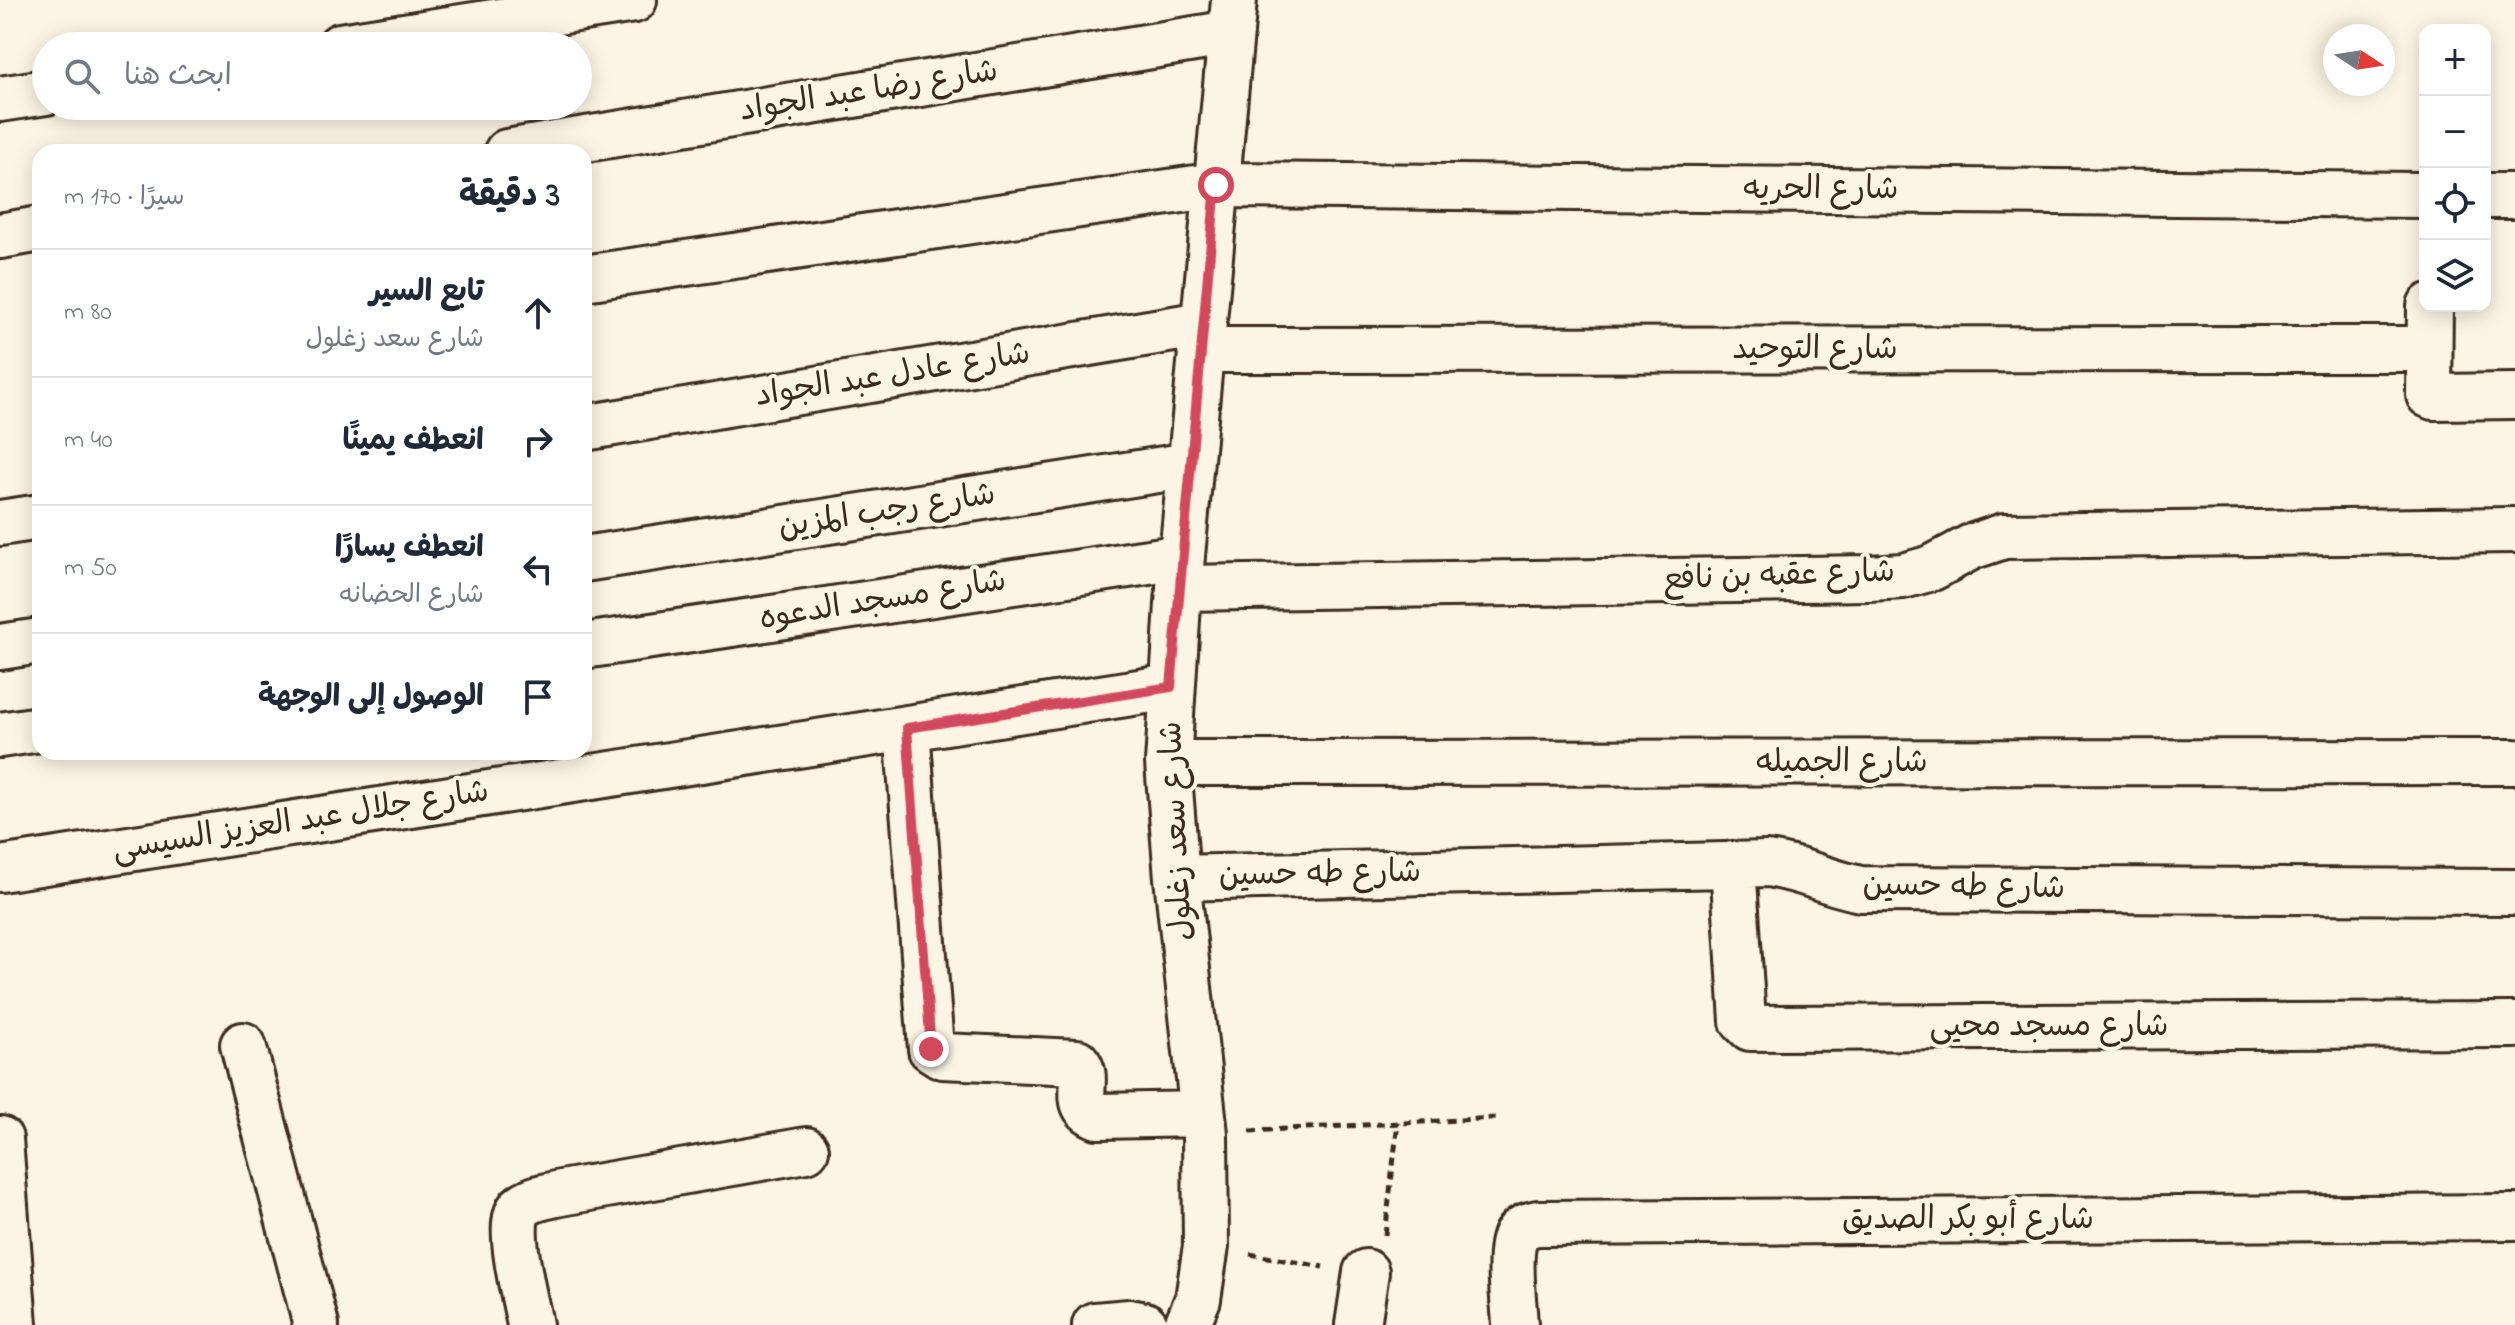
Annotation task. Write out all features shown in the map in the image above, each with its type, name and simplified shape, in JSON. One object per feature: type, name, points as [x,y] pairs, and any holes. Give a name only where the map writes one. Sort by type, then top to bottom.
[{"type":"street","points":[[429,32],[634,0]]},
{"type":"street","name":"شارع رضا عبد الجواد","points":[[550,144],[1233,16]]},
{"type":"street","name":"شارع سعد زغلول","points":[[1187,1325],[1198,1299],[1206,1246],[1204,1124],[1177,878],[1168,763],[1180,572],[1233,16]]},
{"type":"street","points":[[0,99],[32,94]]},
{"type":"street","points":[[592,277],[1216,185]]},
{"type":"street","name":"شارع الحريه","points":[[1216,185],[2419,195]]},
{"type":"street","points":[[2491,196],[2515,196]]},
{"type":"street","points":[[0,236],[32,230]]},
{"type":"street","points":[[2430,312],[2429,395],[2515,396]]},
{"type":"street","name":"شارع التوحيد","points":[[1202,337],[2429,349]]},
{"type":"street","name":"شارع عادل عبد الجواد","points":[[592,427],[1202,337]]},
{"type":"street","name":"شارع رجب المزين","points":[[592,558],[1190,465]]},
{"type":"street","points":[[0,523],[32,518]]},
{"type":"street","name":"شارع عقبه بن نافع","points":[[1180,572],[1869,578],[1903,576],[1932,568],[1971,547],[2004,536],[2515,530]]},
{"type":"street","name":"شارع مسجد الدعوه","points":[[592,645],[1180,572]]},
{"type":"street","points":[[0,647],[32,642]]},
{"type":"street","name":"شارع جلال عبد العزيز السيسى","points":[[0,869],[1171,687]]},
{"type":"street","points":[[907,728],[931,1049],[942,1056],[1077,1062],[1083,1071],[1084,1107],[1089,1113],[1204,1124]]},
{"type":"street","points":[[0,735],[32,730]]},
{"type":"street","name":"شارع الجميله","points":[[1168,763],[2515,762]]},
{"type":"street","name":"شارع طه حسين","points":[[1177,878],[1733,864],[1788,867],[1861,889],[2515,892]]},
{"type":"street","name":"شارع مسجد محيى","points":[[1733,864],[1743,1021],[1750,1028],[2515,1025]]},
{"type":"street","points":[[243,1045],[316,1325]]},
{"type":"street","points":[[0,1139],[14,1325]]},
{"type":"street","points":[[530,1325],[515,1241],[517,1214],[521,1208],[540,1198],[561,1193],[806,1150]]},
{"type":"street","name":"شارع أبو بكر الصديق","points":[[1515,1325],[1513,1247],[1525,1226],[1538,1223],[2515,1217]]},
{"type":"street","points":[[1358,1325],[1366,1272]]},
{"type":"street","points":[[1095,1325],[1130,1322],[1145,1325]]},
{"type":"path","points":[[1204,1124],[1496,1118]]},
{"type":"path","points":[[1206,1246],[1366,1272],[1379,1266],[1398,1122]]},
{"type":"route","points":[[931,1049],[907,728],[1171,687],[1216,185]]}]
